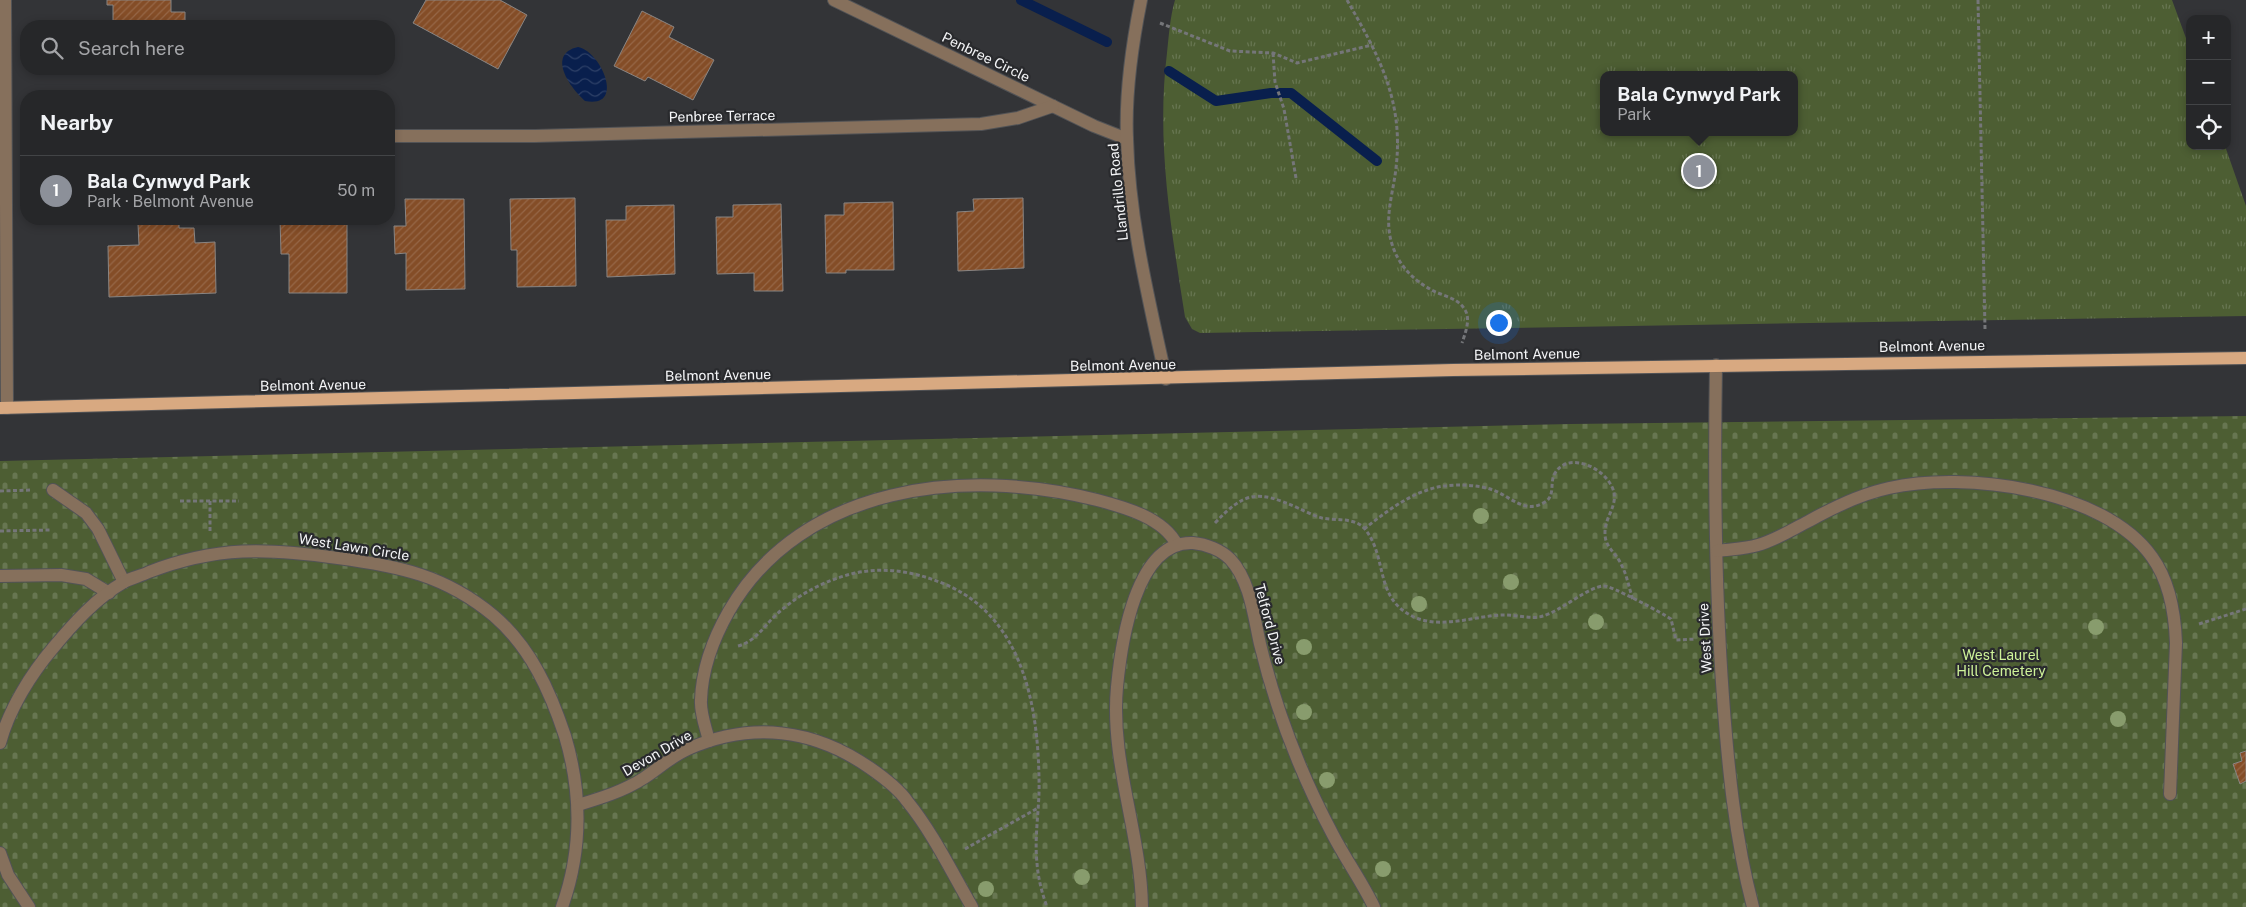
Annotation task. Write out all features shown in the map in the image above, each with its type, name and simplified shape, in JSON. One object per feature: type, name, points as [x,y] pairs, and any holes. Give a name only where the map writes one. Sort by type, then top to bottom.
[{"type":"main road","name":"Belmont Avenue","points":[[3,408],[1716,365],[2246,358]]},
{"type":"street","points":[[3,408],[5,0]]},
{"type":"street","name":"Penbree Circle","points":[[834,0],[1053,106],[1126,139]]},
{"type":"street","name":"Llandrillo Road","points":[[1141,0],[1129,74],[1126,139],[1132,203],[1142,266],[1166,378]]},
{"type":"street","name":"Penbree Terrace","points":[[395,136],[535,136],[981,124],[1018,118],[1053,106]]},
{"type":"street","name":"West Drive","points":[[1716,365],[1714,470],[1719,637],[1733,797],[1753,907]]},
{"type":"street","points":[[1717,551],[1758,545],[1854,500],[1889,488],[1951,481],[2018,489],[2049,496],[2100,515],[2121,528],[2152,556],[2162,573],[2170,596],[2176,632],[2170,794]]},
{"type":"street","points":[[709,741],[700,702],[703,673],[711,648],[738,594],[759,568],[778,550],[802,531],[827,517],[882,498],[928,488],[969,486],[1038,488],[1074,494],[1133,512],[1171,534],[1177,545],[1160,555],[1148,570],[1134,600],[1123,643],[1117,688],[1116,726],[1120,759],[1137,848],[1142,907]]},
{"type":"street","points":[[53,490],[86,513],[98,529],[124,582]]},
{"type":"street","name":"Telford Drive","points":[[1177,545],[1201,544],[1215,549],[1230,559],[1238,571],[1247,590],[1272,687],[1291,744],[1330,828],[1374,907]]},
{"type":"street","name":"West Lawn Circle","points":[[0,739],[17,703],[42,662],[70,627],[124,582],[163,567],[210,554],[258,550],[312,554],[380,563],[413,570],[443,582],[494,616],[530,656],[546,686],[572,760],[578,804],[576,851],[570,886],[562,907]]},
{"type":"street","points":[[0,576],[61,575],[86,579],[109,593]]},
{"type":"street","name":"Devon Drive","points":[[578,804],[615,794],[687,750],[735,733],[772,732],[803,736],[827,743],[853,756],[880,775],[906,799],[928,829],[968,905]]},
{"type":"street","points":[[0,853],[8,875],[29,907]]},
{"type":"path","points":[[1347,0],[1372,45],[1386,78],[1398,119],[1396,168],[1388,210],[1393,246],[1404,268],[1428,289],[1458,302],[1466,311],[1467,326],[1462,343]]},
{"type":"path","points":[[1978,0],[1985,329]]},
{"type":"path","points":[[1162,25],[1230,51],[1273,54],[1297,63],[1372,45]]},
{"type":"path","points":[[1273,54],[1275,82],[1284,109],[1296,178]]},
{"type":"path","points":[[1364,529],[1392,507],[1443,486],[1472,486],[1494,490],[1516,504],[1529,507],[1538,505],[1546,502],[1552,495],[1554,475],[1559,469],[1568,463],[1578,462],[1606,477],[1612,487],[1615,506],[1605,533],[1606,544],[1621,563],[1633,600]]},
{"type":"path","points":[[0,491],[53,490]]},
{"type":"path","points":[[1201,544],[1208,531],[1238,501],[1262,495],[1320,517],[1357,523],[1364,529],[1373,544],[1389,598],[1411,616],[1424,621],[1439,622],[1502,615],[1534,618],[1562,608],[1591,589],[1603,585],[1615,588],[1671,620],[1676,640],[1719,637]]},
{"type":"path","points":[[180,501],[240,501]]},
{"type":"path","points":[[210,501],[210,554]]},
{"type":"path","points":[[0,531],[51,530]]},
{"type":"path","points":[[711,648],[730,648],[752,640],[791,602],[820,585],[857,573],[897,571],[918,574],[962,592],[995,620],[1009,639],[1018,658],[1034,719],[1039,769],[1036,862],[1047,907]]},
{"type":"path","points":[[2176,632],[2246,609]]},
{"type":"path","points":[[944,861],[1039,808]]},
{"type":"green space","points":[[1175,0],[2172,0],[2186,38],[2186,150],[2226,150],[2246,206],[2246,316],[1200,333],[1192,329],[1185,317],[1170,218],[1163,119],[1169,33]]},
{"type":"green space","name":"West Laurel Hill Cemetery","points":[[2246,416],[2246,907],[0,907],[0,461],[1571,424]]},
{"type":"water","points":[[578,47],[587,51],[595,58],[606,78],[607,88],[604,96],[597,101],[585,101],[573,88],[564,72],[563,57],[568,51]]},
{"type":"building","points":[[107,0],[171,0],[171,12],[185,12],[185,20],[113,20],[113,5],[107,5]]},
{"type":"building","points":[[426,0],[500,0],[527,15],[498,69],[413,23]]},
{"type":"building","points":[[642,11],[674,27],[669,37],[714,60],[693,100],[648,77],[645,81],[614,66]]},
{"type":"building","points":[[575,198],[576,286],[517,287],[517,250],[511,250],[510,199]]},
{"type":"building","points":[[1023,198],[1024,268],[958,271],[957,212],[974,211],[973,199]]},
{"type":"building","points":[[405,199],[464,199],[465,289],[406,290],[406,253],[395,254],[394,226],[406,226]]},
{"type":"building","points":[[893,202],[894,270],[846,270],[846,273],[826,273],[825,215],[844,215],[844,203]]},
{"type":"building","points":[[781,204],[783,291],[754,291],[754,273],[717,274],[716,217],[733,217],[733,205]]},
{"type":"building","points":[[674,205],[675,274],[607,277],[606,220],[626,220],[626,206]]},
{"type":"building","points":[[138,225],[179,225],[179,228],[194,228],[195,243],[215,242],[216,293],[109,297],[108,246],[139,245]]},
{"type":"building","points":[[280,225],[347,225],[347,293],[289,293],[289,254],[281,254]]},
{"type":"building","points":[[2246,751],[2246,781],[2240,784],[2233,764],[2242,761],[2240,753]]},
{"type":"waterway","points":[[1021,0],[1107,42]]},
{"type":"waterway","points":[[1169,71],[1216,101],[1271,93],[1291,93],[1377,161]]},
{"type":"place","name":"Bala Cynwyd Park","points":[[1699,171]]}]
